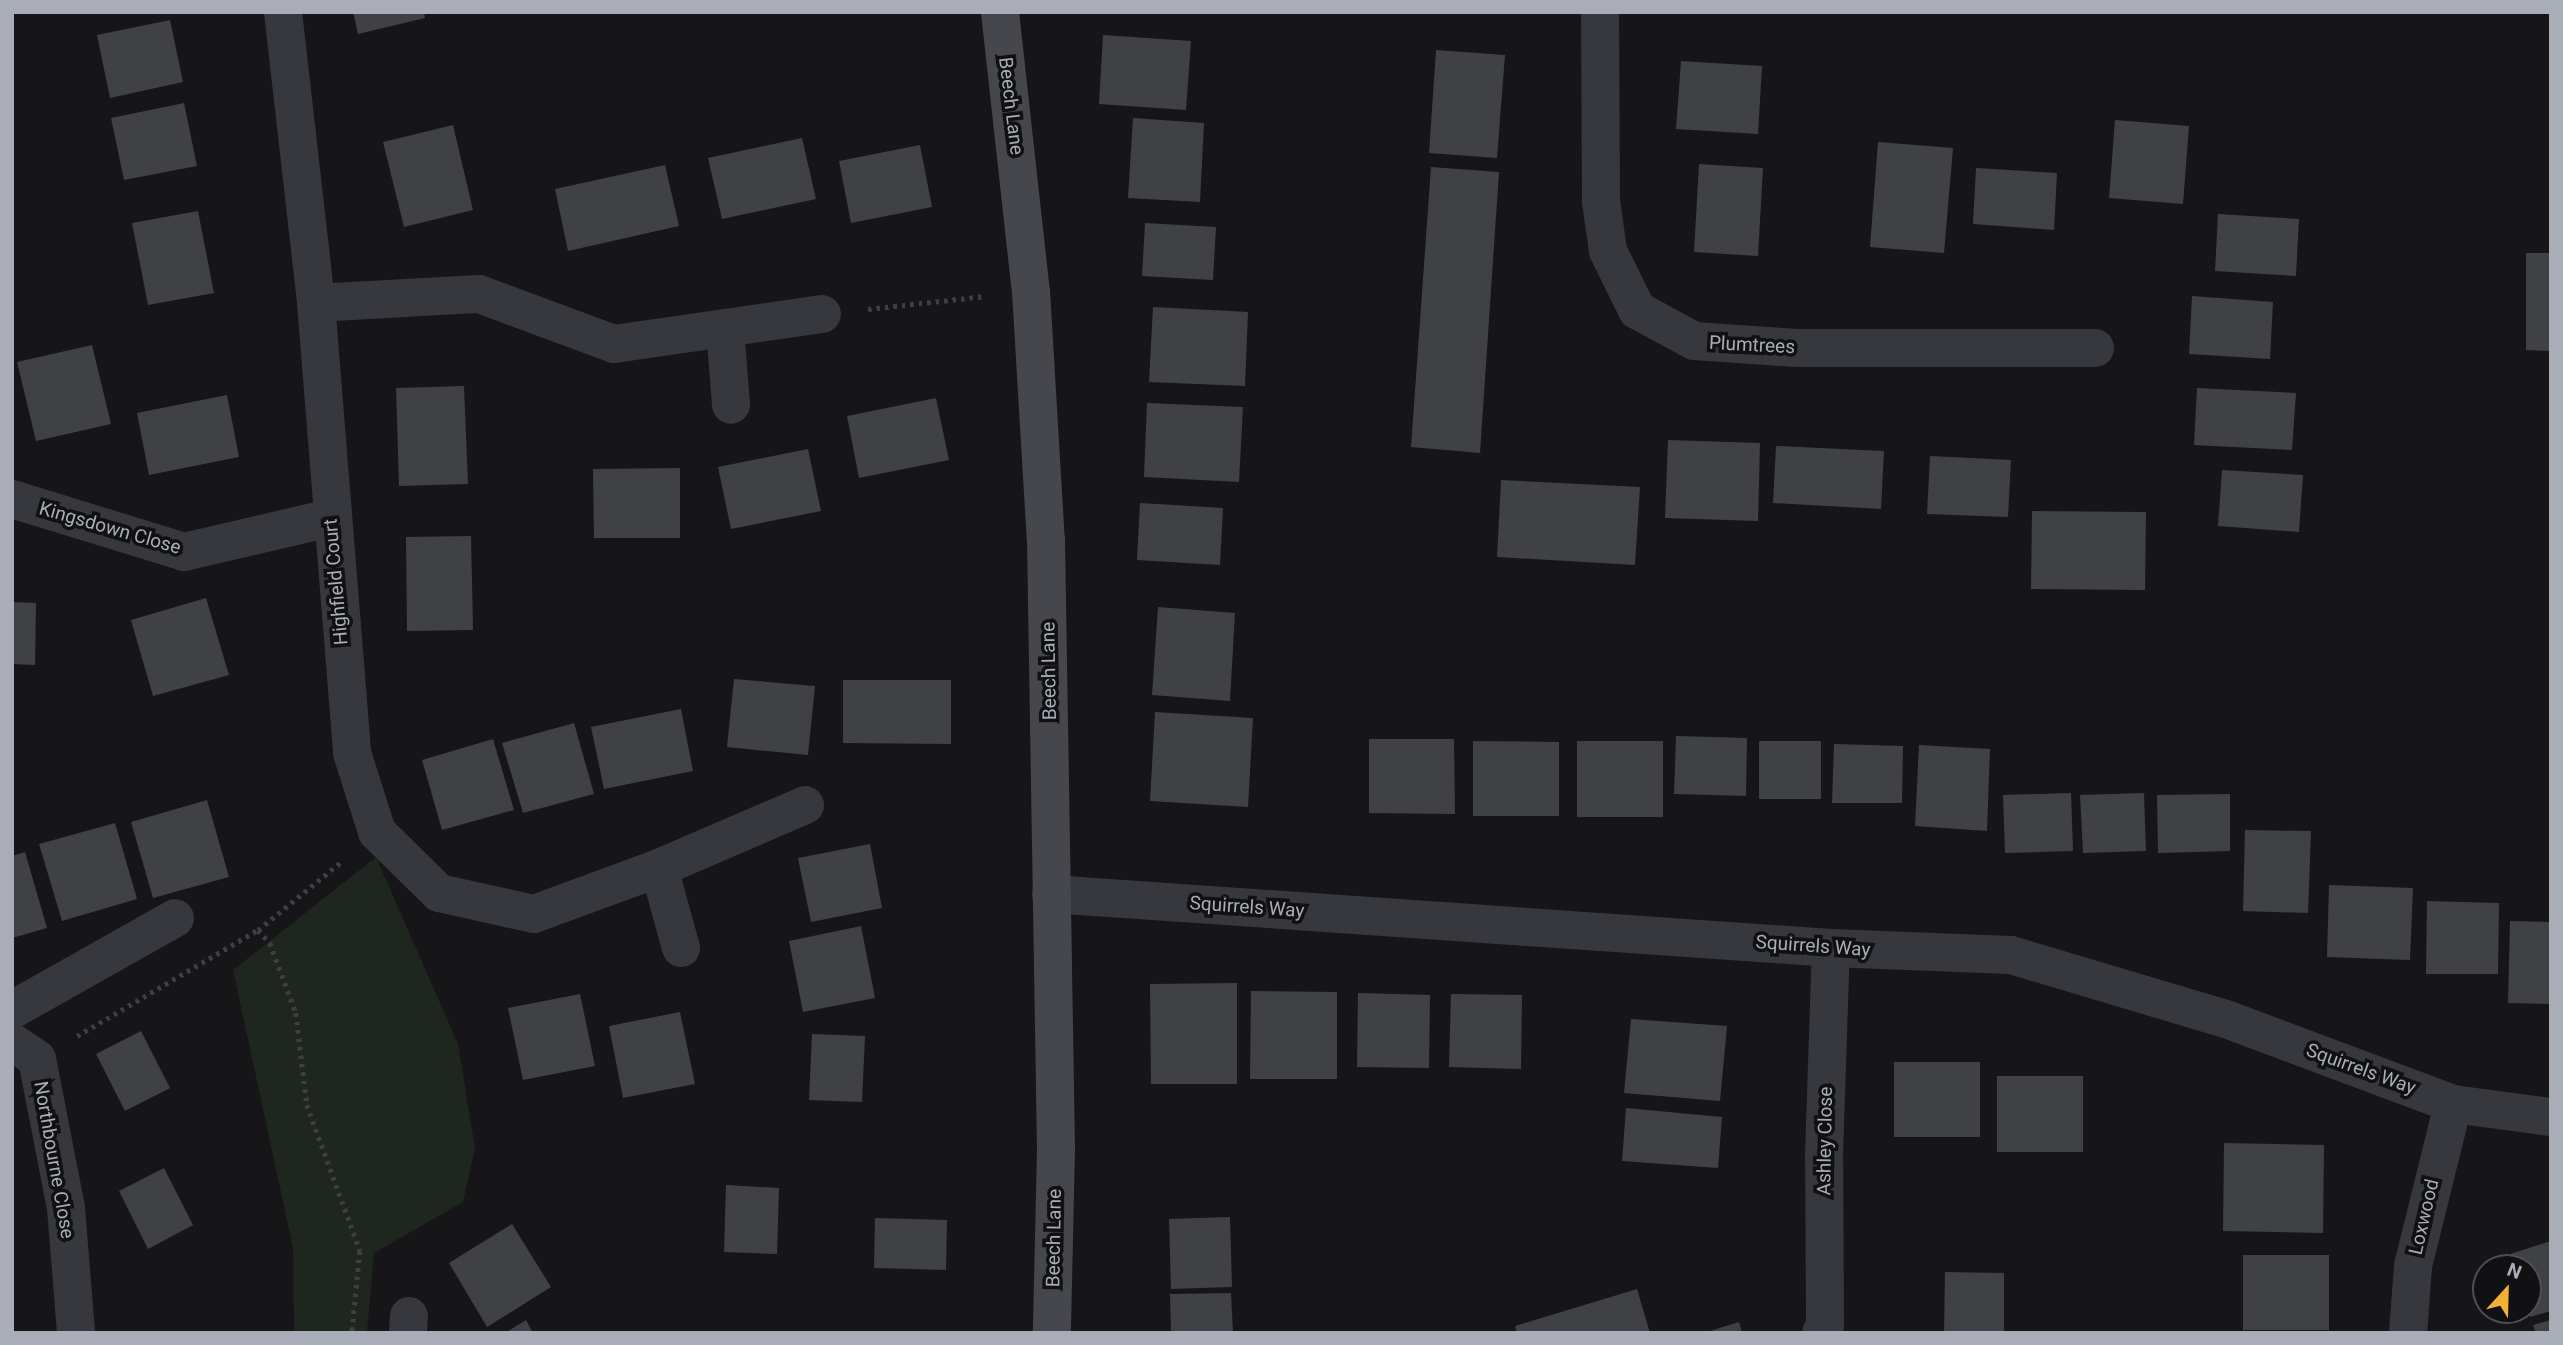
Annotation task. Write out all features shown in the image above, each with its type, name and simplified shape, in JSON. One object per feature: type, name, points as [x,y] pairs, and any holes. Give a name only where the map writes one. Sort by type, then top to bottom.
[{"type":"street","name":"Highfield Court","points":[[283,12],[316,303],[330,518],[352,753],[377,832],[439,893],[534,914],[659,868],[805,805]]},
{"type":"street","name":"Beech Lane","points":[[1000,12],[1031,291],[1046,540],[1056,1150],[1052,1333]]},
{"type":"street","name":"Plumtrees","points":[[1600,12],[1601,201],[1608,251],[1637,310],[1694,341],[1798,348],[2095,348]]},
{"type":"street","points":[[316,303],[479,294],[614,344],[822,314]]},
{"type":"street","points":[[725,328],[731,405]]},
{"type":"street","name":"Kingsdown Close","points":[[12,499],[184,552],[330,518]]},
{"type":"street","points":[[659,868],[681,948]]},
{"type":"street","name":"Squirrels Way","points":[[1051,894],[1831,948],[2011,956],[2226,1019],[2454,1104],[2551,1117]]},
{"type":"street","points":[[12,1010],[175,918]]},
{"type":"street","name":"Ashley Close","points":[[1821,1333],[1825,1325],[1824,1155],[1831,948]]},
{"type":"street","name":"Northbourne Close","points":[[12,1042],[37,1059],[65,1208],[76,1333]]},
{"type":"street","name":"Loxwood","points":[[2408,1333],[2413,1266],[2454,1104]]},
{"type":"path","points":[[822,314],[1031,291]]},
{"type":"path","points":[[258,930],[270,943],[296,1013],[307,1105],[360,1251],[352,1333]]},
{"type":"shaded area","points":[[376,857],[458,1044],[475,1148],[463,1202],[374,1253],[367,1333],[294,1333],[293,1248],[233,970]]},
{"type":"building","points":[[353,12],[424,12],[425,18],[358,34]]},
{"type":"building","points":[[170,20],[183,82],[110,98],[97,35]]},
{"type":"building","points":[[1103,35],[1191,41],[1186,110],[1099,104]]},
{"type":"building","points":[[1436,50],[1505,55],[1497,158],[1429,153]]},
{"type":"building","points":[[1681,61],[1762,66],[1758,134],[1676,129]]},
{"type":"building","points":[[184,103],[197,166],[124,180],[111,118]]},
{"type":"building","points":[[1133,118],[1204,123],[1200,202],[1128,198]]},
{"type":"building","points":[[2115,120],[2189,126],[2183,204],[2109,198]]},
{"type":"building","points":[[453,125],[473,210],[404,227],[383,142]]},
{"type":"building","points":[[802,138],[816,199],[722,219],[708,158]]},
{"type":"building","points":[[1878,142],[1953,148],[1944,253],[1870,247]]},
{"type":"building","points":[[920,145],[932,207],[851,223],[839,161]]},
{"type":"building","points":[[1699,164],[1763,168],[1758,256],[1694,252]]},
{"type":"building","points":[[665,165],[679,226],[568,251],[555,189]]},
{"type":"building","points":[[1431,167],[1499,172],[1480,453],[1411,447]]},
{"type":"building","points":[[1976,168],[2057,173],[2054,230],[1973,224]]},
{"type":"building","points":[[198,211],[214,293],[148,305],[132,223]]},
{"type":"building","points":[[2218,214],[2299,219],[2296,276],[2215,271]]},
{"type":"building","points":[[1145,223],[1216,227],[1213,280],[1142,276]]},
{"type":"building","points":[[2526,253],[2551,253],[2551,351],[2526,350]]},
{"type":"building","points":[[2192,296],[2273,302],[2270,359],[2189,354]]},
{"type":"building","points":[[1153,307],[1248,312],[1245,386],[1149,382]]},
{"type":"building","points":[[92,345],[111,424],[36,441],[17,362]]},
{"type":"building","points":[[464,386],[468,484],[399,486],[396,388]]},
{"type":"building","points":[[2197,388],[2296,393],[2292,450],[2194,445]]},
{"type":"building","points":[[227,395],[239,457],[149,475],[137,413]]},
{"type":"building","points":[[936,398],[949,460],[859,478],[847,416]]},
{"type":"building","points":[[1147,403],[1243,407],[1239,482],[1144,477]]},
{"type":"building","points":[[1668,440],[1760,443],[1758,521],[1665,518]]},
{"type":"building","points":[[1776,446],[1884,451],[1881,509],[1773,503]]},
{"type":"building","points":[[808,449],[821,511],[731,529],[718,467]]},
{"type":"building","points":[[1930,456],[2011,460],[2008,517],[1927,514]]},
{"type":"building","points":[[680,468],[680,538],[594,538],[593,469]]},
{"type":"building","points":[[2222,470],[2303,475],[2299,532],[2218,526]]},
{"type":"building","points":[[1501,480],[1640,487],[1635,565],[1497,557]]},
{"type":"building","points":[[1140,503],[1223,508],[1220,565],[1137,560]]},
{"type":"building","points":[[2032,511],[2146,512],[2145,590],[2031,589]]},
{"type":"building","points":[[471,536],[473,630],[407,631],[406,537]]},
{"type":"building","points":[[206,598],[229,675],[153,696],[131,620]]},
{"type":"building","points":[[12,602],[36,603],[35,665],[12,664]]},
{"type":"building","points":[[1158,607],[1235,613],[1230,701],[1152,695]]},
{"type":"building","points":[[734,679],[815,686],[808,755],[727,747]]},
{"type":"building","points":[[843,680],[951,680],[951,744],[843,743]]},
{"type":"building","points":[[681,709],[693,771],[604,789],[591,727]]},
{"type":"building","points":[[1155,712],[1253,718],[1248,807],[1150,801]]},
{"type":"building","points":[[574,723],[594,794],[523,813],[502,743]]},
{"type":"building","points":[[1676,736],[1747,738],[1746,796],[1674,794]]},
{"type":"building","points":[[493,739],[514,810],[442,830],[422,760]]},
{"type":"building","points":[[1369,739],[1454,739],[1455,814],[1369,813]]},
{"type":"building","points":[[1473,741],[1559,742],[1559,816],[1473,816]]},
{"type":"building","points":[[1577,741],[1663,741],[1663,817],[1577,817]]},
{"type":"building","points":[[1759,741],[1821,741],[1821,799],[1759,799]]},
{"type":"building","points":[[1834,744],[1903,746],[1902,803],[1832,803]]},
{"type":"building","points":[[1919,745],[1990,749],[1987,831],[1915,826]]},
{"type":"building","points":[[2071,793],[2073,851],[2005,853],[2003,795]]},
{"type":"building","points":[[2144,793],[2146,851],[2083,853],[2080,795]]},
{"type":"building","points":[[2230,794],[2230,851],[2158,853],[2157,795]]},
{"type":"building","points":[[207,800],[229,877],[153,898],[131,822]]},
{"type":"building","points":[[115,823],[137,899],[62,921],[39,844]]},
{"type":"building","points":[[2245,830],[2311,831],[2308,913],[2243,911]]},
{"type":"building","points":[[870,844],[882,908],[811,922],[798,858]]},
{"type":"building","points":[[25,852],[47,928],[12,938],[12,856]]},
{"type":"building","points":[[2329,885],[2413,888],[2410,960],[2327,957]]},
{"type":"building","points":[[2427,901],[2499,903],[2498,974],[2426,974]]},
{"type":"building","points":[[2510,921],[2551,922],[2551,1004],[2508,1003]]},
{"type":"building","points":[[861,926],[875,998],[803,1012],[789,941]]},
{"type":"building","points":[[1237,983],[1237,1084],[1151,1084],[1150,984]]},
{"type":"building","points":[[1251,991],[1337,992],[1337,1079],[1250,1079]]},
{"type":"building","points":[[1358,993],[1430,995],[1429,1068],[1357,1067]]},
{"type":"building","points":[[580,994],[595,1066],[523,1080],[508,1008]]},
{"type":"building","points":[[1451,994],[1522,995],[1521,1069],[1449,1067]]},
{"type":"building","points":[[680,1012],[695,1084],[623,1098],[609,1026]]},
{"type":"building","points":[[1631,1019],[1727,1026],[1720,1101],[1624,1093]]},
{"type":"building","points":[[141,1031],[170,1088],[125,1111],[96,1054]]},
{"type":"building","points":[[812,1034],[865,1036],[862,1102],[809,1100]]},
{"type":"building","points":[[1894,1062],[1980,1062],[1980,1137],[1894,1137]]},
{"type":"building","points":[[1997,1076],[2083,1076],[2083,1152],[1997,1152]]},
{"type":"building","points":[[1626,1108],[1722,1117],[1718,1168],[1622,1161]]},
{"type":"building","points":[[2224,1143],[2324,1145],[2323,1233],[2223,1231]]},
{"type":"building","points":[[164,1168],[193,1225],[148,1249],[119,1191]]},
{"type":"building","points":[[726,1185],[779,1188],[777,1254],[724,1252]]},
{"type":"building","points":[[1230,1217],[1232,1287],[1171,1289],[1169,1219]]},
{"type":"building","points":[[875,1218],[947,1220],[946,1270],[874,1268]]},
{"type":"building","points":[[512,1224],[551,1287],[487,1327],[449,1263]]},
{"type":"building","points":[[2551,1241],[2551,1311],[2542,1314],[2542,1254],[2510,1254]]},
{"type":"building","points":[[2243,1255],[2329,1255],[2329,1330],[2243,1330]]},
{"type":"building","points":[[1945,1272],[2004,1273],[2004,1333],[1944,1333]]},
{"type":"building","points":[[1637,1289],[1650,1333],[1517,1333],[1515,1326]]},
{"type":"building","points":[[1231,1293],[1233,1333],[1171,1333],[1170,1294]]},
{"type":"building","points":[[526,1320],[533,1333],[505,1333]]},
{"type":"building","points":[[2551,1320],[2551,1333],[2536,1333],[2533,1325]]},
{"type":"building","points":[[1739,1322],[1742,1333],[1707,1333],[1707,1332]]}]
